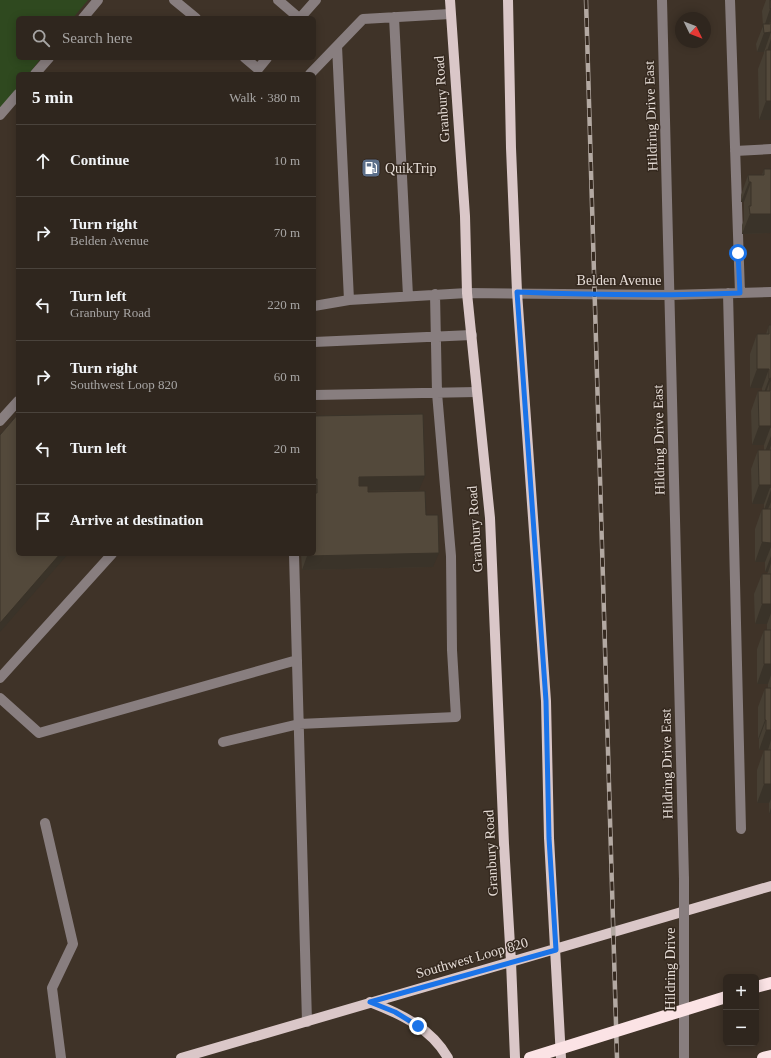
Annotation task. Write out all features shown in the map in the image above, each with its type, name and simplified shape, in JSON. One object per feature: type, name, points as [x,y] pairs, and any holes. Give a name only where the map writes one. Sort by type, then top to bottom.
[{"type":"highway","points":[[759,986],[771,983]]},
{"type":"highway","points":[[530,1058],[723,998]]},
{"type":"highway","points":[[763,1058],[771,1056]]},
{"type":"main road","name":"Granbury Road","points":[[450,0],[465,216],[467,293],[490,518],[504,836],[516,1058]]},
{"type":"main road","points":[[508,0],[511,148],[517,292],[546,701],[549,838],[561,1058]]},
{"type":"main road","name":"Southwest Loop 820","points":[[181,1058],[307,1022],[370,1002],[556,950],[771,886]]},
{"type":"main road","points":[[370,1002],[395,1012],[418,1026],[438,1044],[448,1058]]},
{"type":"street","points":[[85,16],[98,0]]},
{"type":"street","points":[[174,0],[194,16]]},
{"type":"street","points":[[278,0],[298,16]]},
{"type":"street","points":[[302,16],[316,0]]},
{"type":"street","name":"Hildring Drive East","points":[[662,0],[684,879]]},
{"type":"street","points":[[730,0],[740,293]]},
{"type":"street","points":[[312,72],[363,19],[450,14]]},
{"type":"street","points":[[394,17],[408,296]]},
{"type":"street","points":[[337,46],[349,300]]},
{"type":"street","points":[[37,72],[47,60]]},
{"type":"street","points":[[248,60],[258,68],[264,60]]},
{"type":"street","points":[[0,115],[16,96]]},
{"type":"street","points":[[735,151],[771,150]]},
{"type":"street","name":"Belden Avenue","points":[[316,306],[349,300],[467,293],[517,292],[594,295],[670,295],[771,292]]},
{"type":"street","points":[[728,293],[741,829]]},
{"type":"street","points":[[223,742],[299,724],[456,717],[452,650],[451,556],[437,393],[435,294]]},
{"type":"street","points":[[316,342],[472,335]]},
{"type":"street","points":[[316,395],[477,392]]},
{"type":"street","points":[[0,421],[16,403]]},
{"type":"street","points":[[0,678],[110,556]]},
{"type":"street","points":[[294,556],[307,1022]]},
{"type":"street","points":[[0,698],[39,733],[297,660]]},
{"type":"street","points":[[45,823],[73,944],[52,988],[61,1058]]},
{"type":"street","name":"Hildring Drive","points":[[684,879],[684,1058]]},
{"type":"green space","points":[[0,0],[88,0],[75,16],[16,16],[16,60],[40,60],[30,72],[16,72],[16,90],[0,110]]},
{"type":"building","points":[[770,21],[771,32],[764,33],[763,24],[770,24]]},
{"type":"building","points":[[766,50],[771,50],[771,101],[766,101]]},
{"type":"building","points":[[764,169],[771,169],[771,214],[750,214],[749,206],[751,206],[751,182],[749,182],[748,175],[764,175]]},
{"type":"building","points":[[769,325],[771,325],[771,378],[769,379],[769,369],[757,369],[757,334],[769,334]]},
{"type":"building","points":[[770,381],[771,426],[759,426],[758,391],[770,391]]},
{"type":"building","points":[[423,414],[425,476],[359,477],[359,486],[368,486],[368,492],[425,491],[426,515],[438,515],[439,553],[316,556],[316,416]]},
{"type":"building","points":[[16,416],[16,556],[58,556],[0,623],[0,435]]},
{"type":"building","points":[[758,450],[771,450],[771,485],[759,485]]},
{"type":"building","points":[[762,509],[771,509],[771,543],[762,542]]},
{"type":"building","points":[[762,574],[771,574],[771,604],[762,604]]},
{"type":"building","points":[[764,630],[771,630],[771,664],[764,664]]},
{"type":"building","points":[[765,688],[771,688],[771,730],[766,730]]},
{"type":"building","points":[[764,750],[771,750],[771,784],[764,784]]},
{"type":"railway","points":[[586,0],[617,1058]]},
{"type":"place","name":"QuikTrip","points":[[371,168]]},
{"type":"route","points":[[418,1026],[395,1012],[370,1002],[556,950],[549,838],[546,701],[517,292],[594,295],[740,293],[738,253]]}]
